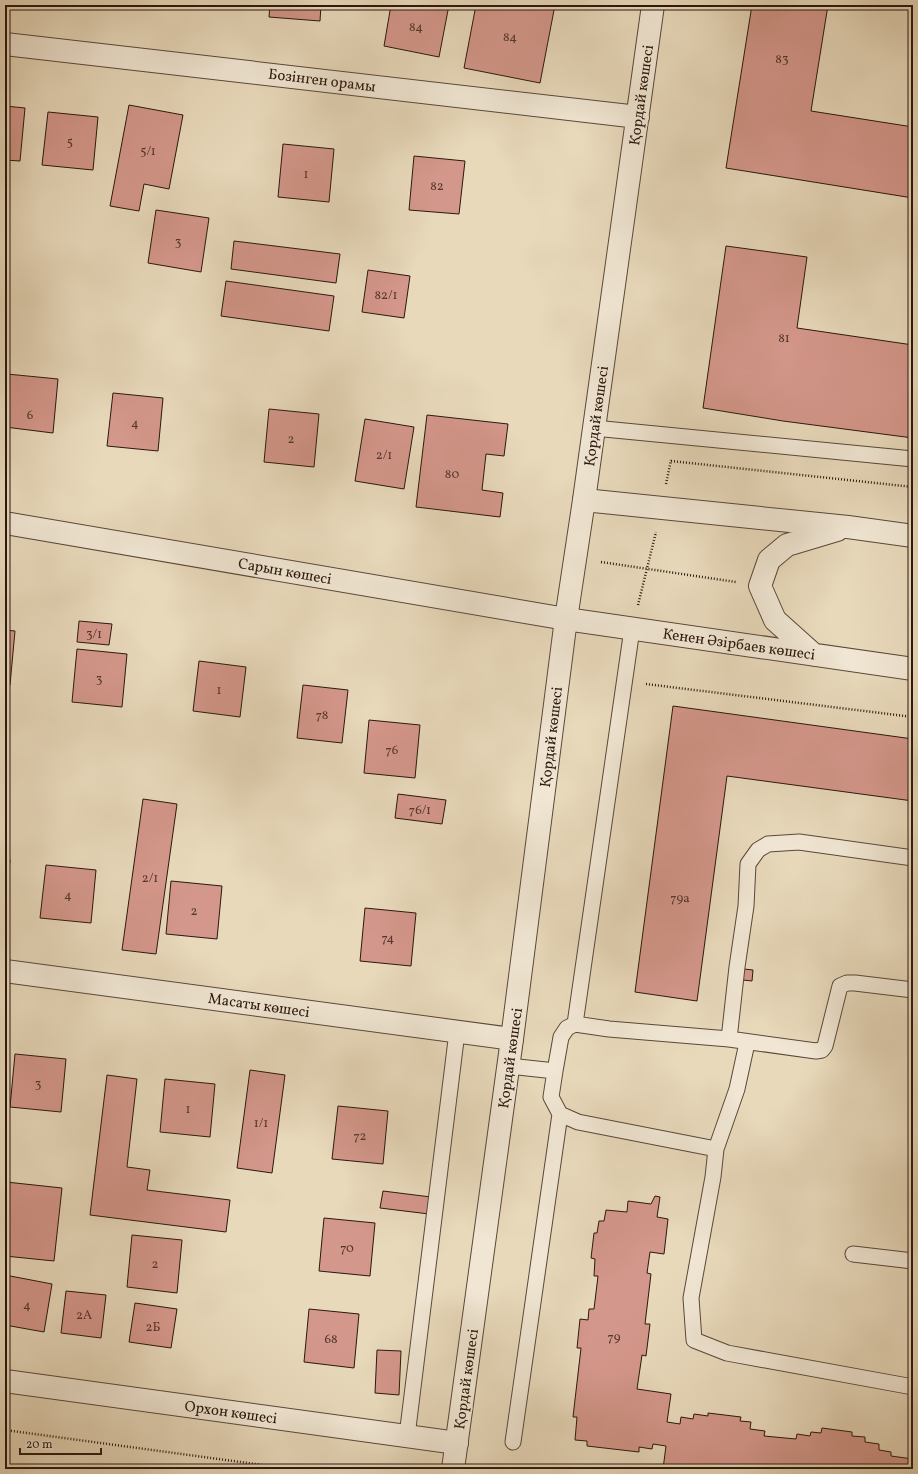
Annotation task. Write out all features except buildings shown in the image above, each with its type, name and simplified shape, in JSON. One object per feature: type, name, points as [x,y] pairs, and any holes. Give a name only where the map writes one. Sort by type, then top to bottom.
[{"type":"street","name":"Қордай көшесі","points":[[453,1469],[509,1066],[566,619],[653,5]]},
{"type":"street","name":"Бозінген орамы","points":[[5,44],[638,117]]},
{"type":"street","points":[[584,500],[848,527],[913,536]]},
{"type":"street","name":"Сарын көшесі","points":[[5,524],[566,619]]},
{"type":"street","points":[[814,655],[775,620],[760,586],[769,560],[787,545],[848,527]]},
{"type":"street","name":"Кенен Әзірбаев көшесі","points":[[566,619],[913,669]]},
{"type":"street","name":"Масаты көшесі","points":[[5,971],[512,1039]]},
{"type":"street","name":"Орхон көшесі","points":[[5,1381],[457,1443]]},
{"type":"lane","points":[[594,428],[913,460]]},
{"type":"lane","points":[[575,1024],[632,629]]},
{"type":"lane","points":[[729,1039],[746,906],[748,864],[758,850],[768,844],[798,842],[913,858]]},
{"type":"lane","points":[[513,1442],[560,1114],[551,1097],[561,1037],[567,1028],[575,1024],[609,1029],[729,1039],[816,1051],[822,1050],[825,1046],[840,986],[855,983],[913,990]]},
{"type":"lane","points":[[407,1436],[457,1032]]},
{"type":"lane","points":[[747,1042],[737,1089],[716,1148],[713,1177],[691,1298],[694,1340],[727,1353],[913,1387]]},
{"type":"lane","points":[[509,1066],[555,1071]]},
{"type":"lane","points":[[560,1114],[578,1122],[716,1148]]},
{"type":"lane","points":[[853,1254],[913,1261]]},
{"type":"path","points":[[671,461],[913,487]]},
{"type":"path","points":[[575,558],[760,586]]},
{"type":"path","points":[[624,681],[913,717]]},
{"type":"path","points":[[5,1430],[292,1469]]}]
